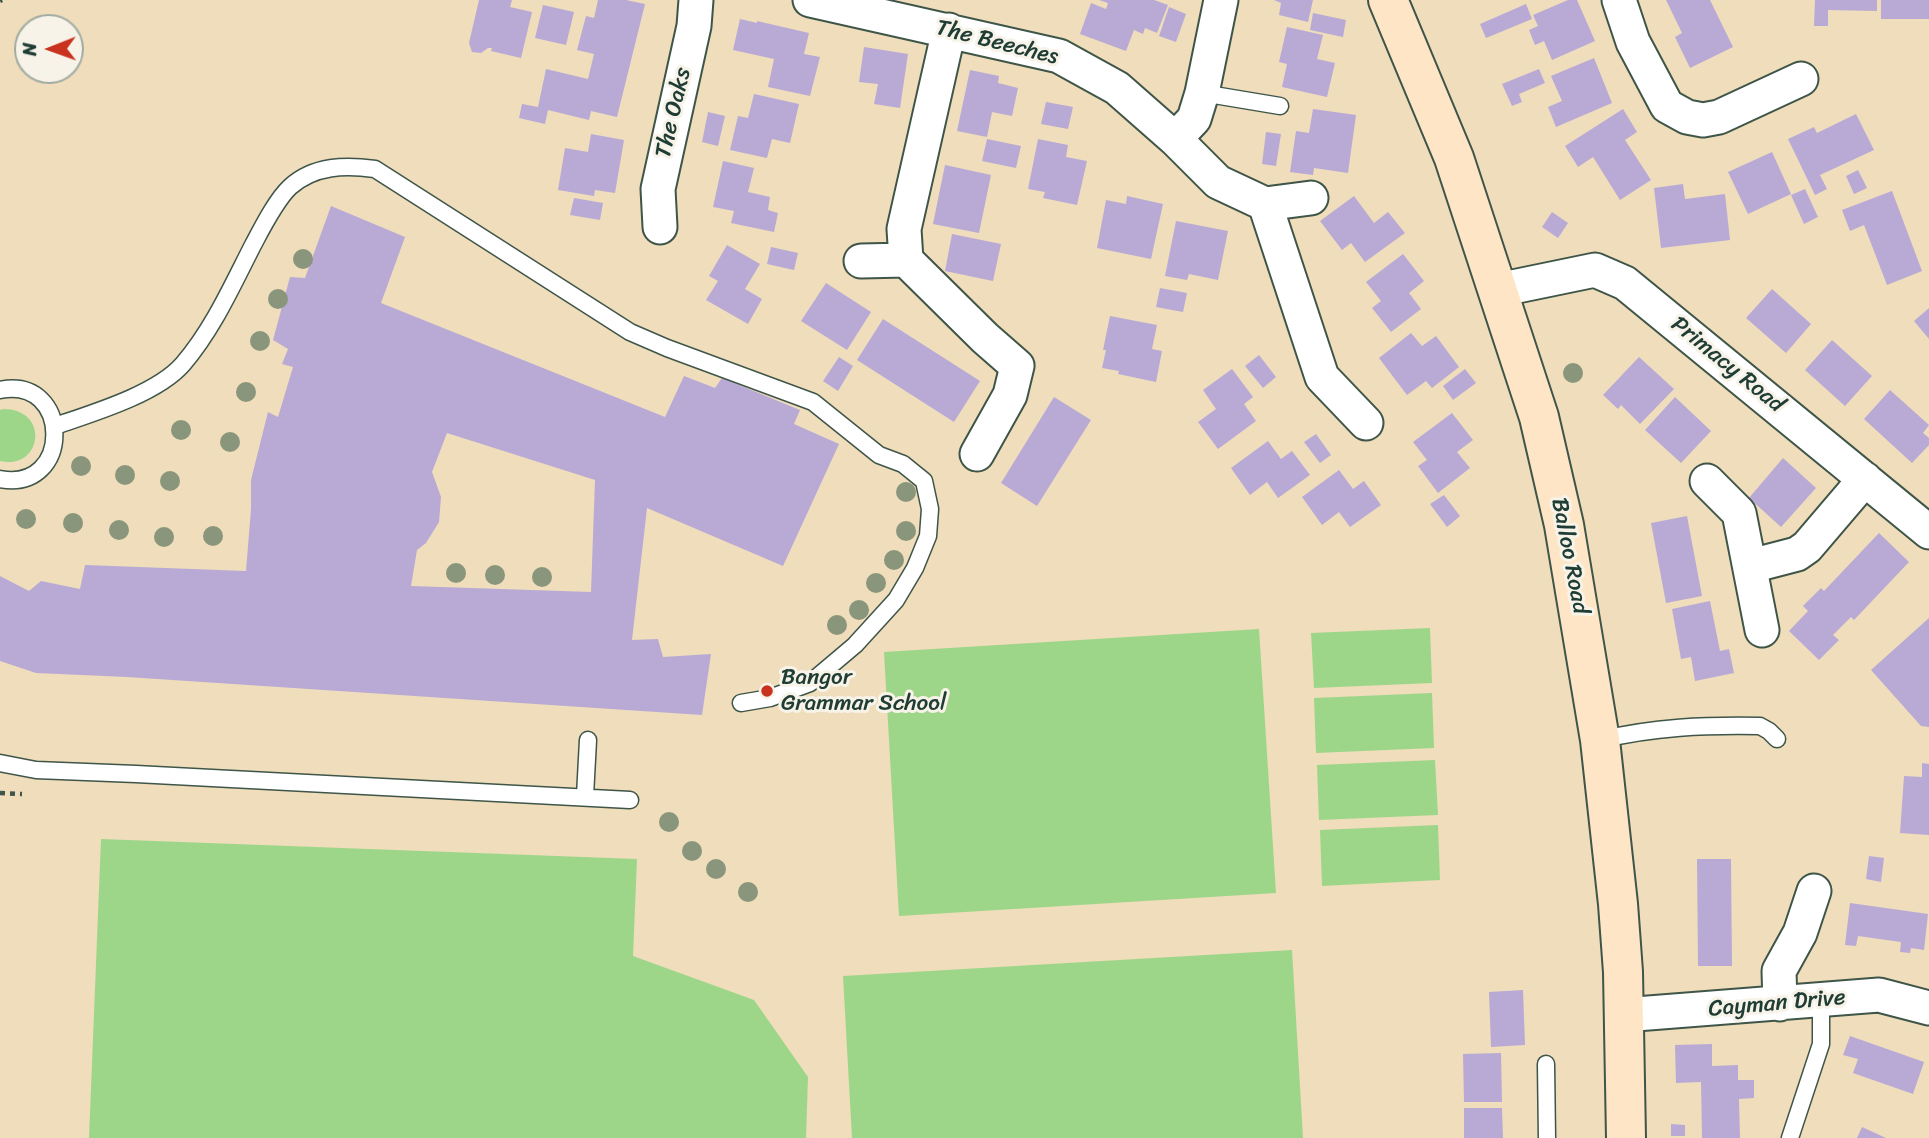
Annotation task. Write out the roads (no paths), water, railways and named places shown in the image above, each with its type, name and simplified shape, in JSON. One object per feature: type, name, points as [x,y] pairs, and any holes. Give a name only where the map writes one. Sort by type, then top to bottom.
[{"type":"street","name":"The Oaks","points":[[660,226],[657,189],[694,26],[696,0]]},
{"type":"street","name":"The Beeches","points":[[810,0],[878,7],[949,30],[1059,56],[1117,88],[1175,139],[1218,182],[1265,204]]},
{"type":"street","points":[[1175,139],[1194,119],[1221,0]]},
{"type":"street","name":"Balloo Road","points":[[1388,0],[1454,158],[1499,290],[1539,416],[1564,525],[1600,740],[1618,904],[1626,1138]]},
{"type":"street","points":[[1619,0],[1633,42],[1667,106],[1686,117],[1703,120],[1719,117],[1801,79]]},
{"type":"street","points":[[949,30],[904,229],[906,260],[1017,366],[1010,395],[977,454]]},
{"type":"street","points":[[1311,198],[1265,204],[1322,377],[1366,424]]},
{"type":"street","points":[[861,261],[906,260]]},
{"type":"street","name":"Primacy Road","points":[[1499,290],[1595,270],[1625,283],[1929,532]]},
{"type":"street","points":[[1751,566],[1797,554],[1807,547],[1865,479]]},
{"type":"street","points":[[1707,481],[1739,513],[1762,630]]},
{"type":"street","points":[[1780,1004],[1779,971],[1800,933],[1814,891]]},
{"type":"street","name":"Cayman Drive","points":[[1623,1015],[1880,995],[1929,1008]]},
{"type":"lane","points":[[1202,93],[1280,106]]},
{"type":"lane","points":[[55,426],[143,393],[182,366],[214,320],[264,224],[290,187],[319,170],[350,165],[375,169],[630,332],[813,402],[879,455],[902,464],[924,481],[930,509],[928,536],[915,568],[895,600],[855,645],[810,683],[770,698],[741,703]]},
{"type":"lane","points":[[0,390],[18,389],[31,393],[47,407],[55,426],[56,441],[43,467],[18,480],[0,479]]},
{"type":"lane","points":[[1600,740],[1628,733],[1697,725],[1760,726],[1777,739]]},
{"type":"lane","points":[[585,796],[588,740]]},
{"type":"lane","points":[[0,763],[36,771],[630,800]]},
{"type":"lane","points":[[1790,1138],[1821,1044],[1821,1000]]},
{"type":"lane","points":[[1546,1064],[1547,1138]]},
{"type":"place","name":"Bangor Grammar School","points":[[767,691]]}]
